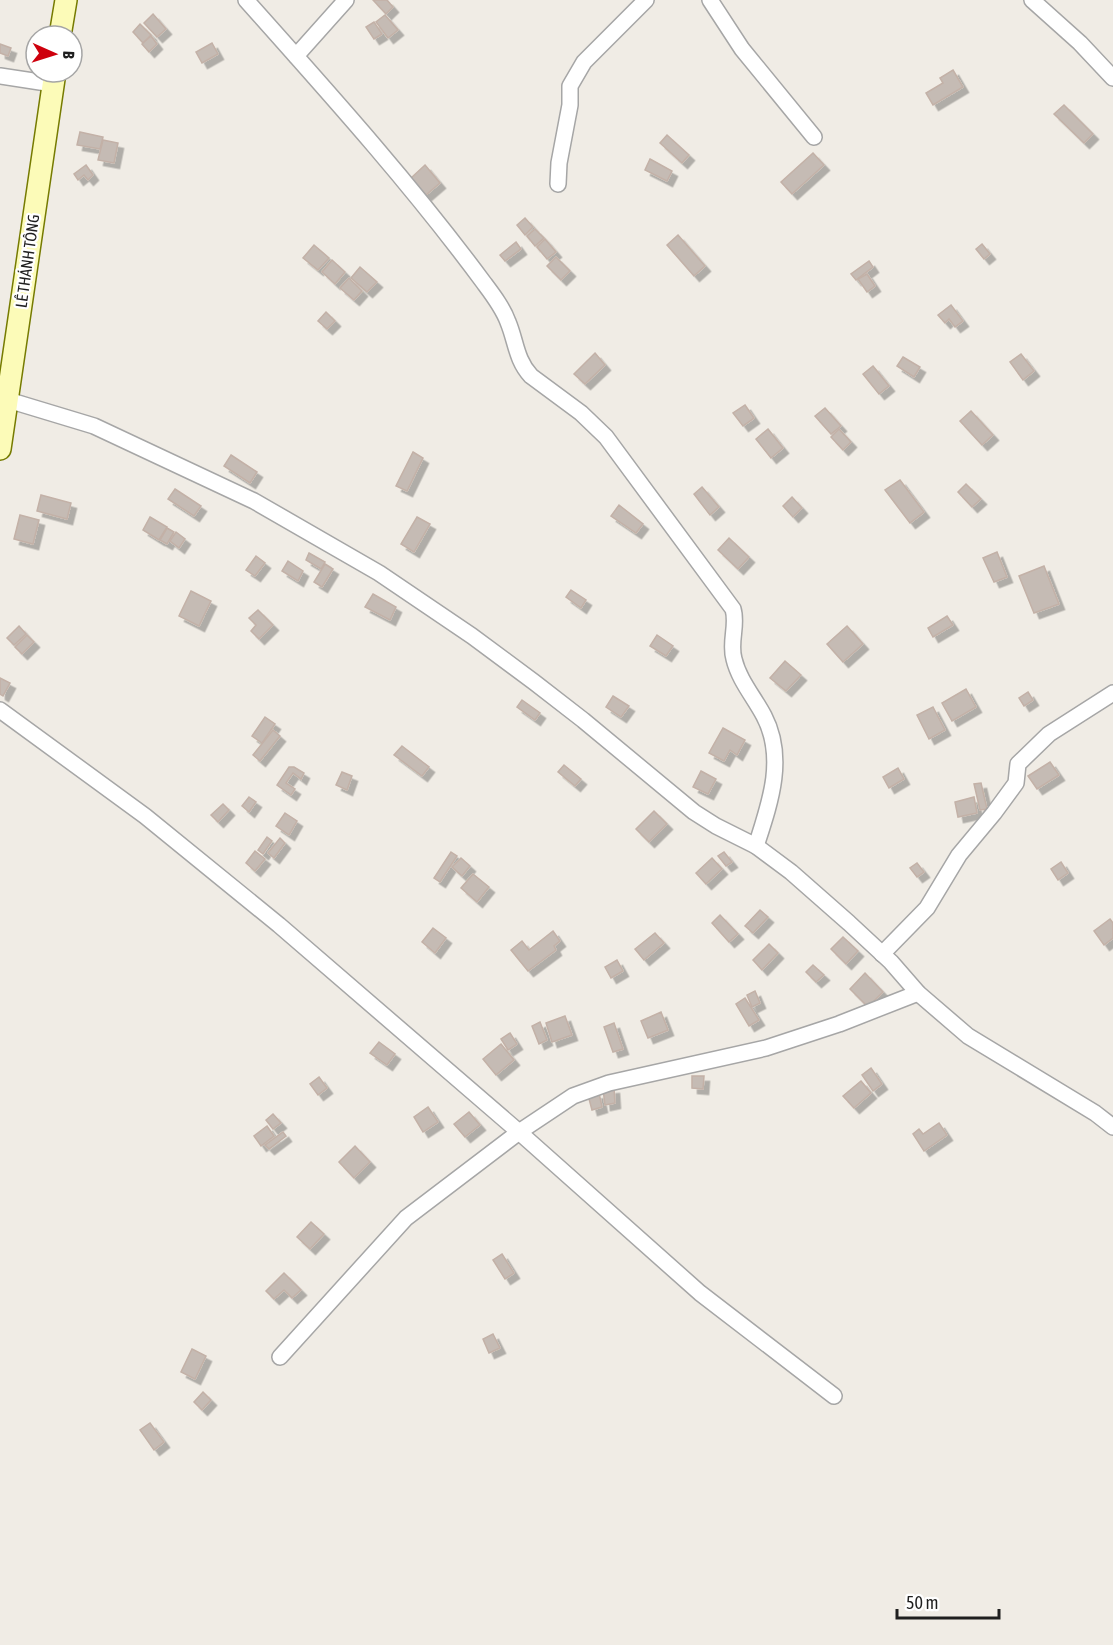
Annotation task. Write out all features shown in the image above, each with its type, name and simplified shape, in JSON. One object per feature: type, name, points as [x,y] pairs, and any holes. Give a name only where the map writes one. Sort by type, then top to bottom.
[{"type":"street","points":[[62,24],[66,0]]},
{"type":"street","points":[[246,0],[385,156],[485,284],[506,315],[519,361],[524,369],[581,413],[606,437],[733,609],[735,618],[731,640],[733,658],[737,670],[770,728],[775,743],[776,763],[770,804],[756,846]]},
{"type":"street","points":[[296,56],[346,0]]},
{"type":"street","points":[[710,0],[742,49],[814,137]]},
{"type":"street","points":[[1032,0],[1080,43],[1113,78]]},
{"type":"street","points":[[558,184],[559,163],[570,105],[570,86],[584,62],[638,2]]},
{"type":"street","points":[[0,76],[24,77]]},
{"type":"street","name":"LÊ THÁNH TÔNG","points":[[0,449],[6,389],[53,84]]},
{"type":"street","points":[[6,389],[94,426],[254,501],[379,573],[472,636],[551,695],[694,812],[756,846],[791,873],[882,954],[918,993],[968,1036],[1095,1113],[1113,1127]]},
{"type":"street","points":[[882,954],[927,908],[959,855],[1016,783],[1018,764],[1049,734],[1113,693]]},
{"type":"street","points":[[0,710],[145,816],[279,925],[519,1132],[700,1293],[834,1396]]},
{"type":"street","points":[[280,1357],[406,1218],[519,1132],[573,1096],[592,1088],[766,1048],[839,1024],[918,993]]},
{"type":"building","points":[[373,0],[387,0],[393,7],[386,14]]},
{"type":"building","points":[[153,14],[166,29],[157,37],[144,23]]},
{"type":"building","points":[[385,15],[398,30],[388,38],[376,22]]},
{"type":"building","points":[[374,22],[382,34],[374,39],[366,27]]},
{"type":"building","points":[[140,24],[151,35],[143,43],[133,32]]},
{"type":"building","points":[[151,36],[157,44],[149,52],[142,44]]},
{"type":"building","points":[[212,43],[218,54],[202,63],[196,52]]},
{"type":"building","points":[[0,44],[11,48],[8,56],[0,53]]},
{"type":"building","points":[[953,70],[963,87],[933,105],[926,93],[943,83],[940,78]]},
{"type":"building","points":[[1064,105],[1093,134],[1084,143],[1054,114]]},
{"type":"building","points":[[80,132],[103,137],[100,149],[77,145]]},
{"type":"building","points":[[667,135],[689,155],[682,163],[660,143]]},
{"type":"building","points":[[103,140],[118,143],[114,163],[98,160]]},
{"type":"building","points":[[813,153],[824,165],[792,194],[781,182]]},
{"type":"building","points":[[650,159],[672,171],[667,181],[645,170]]},
{"type":"building","points":[[86,165],[93,175],[88,180],[84,175],[78,180],[74,174]]},
{"type":"building","points":[[425,165],[440,183],[426,195],[411,178]]},
{"type":"building","points":[[525,218],[533,227],[525,235],[517,225]]},
{"type":"building","points":[[535,229],[544,238],[535,246],[527,236]]},
{"type":"building","points":[[678,235],[705,266],[694,276],[667,245]]},
{"type":"building","points":[[545,239],[556,252],[547,259],[537,247]]},
{"type":"building","points":[[516,242],[521,249],[505,261],[500,255]]},
{"type":"building","points":[[982,244],[990,254],[984,259],[976,249]]},
{"type":"building","points":[[314,245],[329,258],[318,270],[303,258]]},
{"type":"building","points":[[556,257],[570,271],[561,280],[547,266]]},
{"type":"building","points":[[332,260],[345,272],[335,284],[322,272]]},
{"type":"building","points":[[869,261],[873,267],[856,280],[851,274]]},
{"type":"building","points":[[360,267],[377,282],[367,292],[351,278]]},
{"type":"building","points":[[867,274],[875,286],[867,292],[858,279]]},
{"type":"building","points":[[349,278],[362,291],[354,300],[340,288]]},
{"type":"building","points":[[951,305],[963,321],[955,327],[949,319],[945,323],[938,315]]},
{"type":"building","points":[[326,312],[335,321],[327,329],[318,321]]},
{"type":"building","points":[[595,353],[605,365],[585,384],[574,374]]},
{"type":"building","points":[[1021,354],[1034,371],[1023,380],[1010,362]]},
{"type":"building","points":[[903,357],[920,367],[914,377],[897,366]]},
{"type":"building","points":[[873,366],[889,386],[879,394],[863,374]]},
{"type":"building","points":[[745,405],[754,418],[743,426],[733,413]]},
{"type":"building","points":[[825,408],[841,426],[831,434],[815,416]]},
{"type":"building","points":[[971,411],[993,435],[982,445],[960,421]]},
{"type":"building","points":[[768,429],[783,448],[771,458],[756,439]]},
{"type":"building","points":[[839,429],[851,442],[843,450],[831,437]]},
{"type":"building","points":[[413,452],[423,458],[407,491],[396,486]]},
{"type":"building","points":[[231,455],[257,472],[250,483],[224,466]]},
{"type":"building","points":[[900,480],[924,512],[910,523],[885,490]]},
{"type":"building","points":[[966,484],[981,499],[972,507],[958,492]]},
{"type":"building","points":[[702,487],[719,507],[710,515],[694,494]]},
{"type":"building","points":[[175,489],[201,506],[194,516],[168,499]]},
{"type":"building","points":[[41,495],[71,503],[67,519],[37,511]]},
{"type":"building","points":[[792,497],[802,508],[793,517],[783,506]]},
{"type":"building","points":[[619,505],[643,524],[636,533],[611,516]]},
{"type":"building","points":[[20,515],[39,520],[33,544],[14,539]]},
{"type":"building","points":[[150,517],[167,527],[159,540],[143,530]]},
{"type":"building","points":[[417,517],[430,524],[414,552],[401,544]]},
{"type":"building","points":[[167,528],[174,532],[167,544],[160,540]]},
{"type":"building","points":[[176,532],[185,539],[179,548],[170,541]]},
{"type":"building","points":[[729,538],[749,557],[738,569],[718,550]]},
{"type":"building","points":[[997,552],[1007,577],[994,582],[983,558]]},
{"type":"building","points":[[309,553],[325,562],[321,569],[306,560]]},
{"type":"building","points":[[256,556],[265,563],[255,576],[246,570]]},
{"type":"building","points":[[288,561],[303,571],[298,581],[282,571]]},
{"type":"building","points":[[325,564],[333,569],[322,587],[314,582]]},
{"type":"building","points":[[1044,566],[1059,604],[1034,613],[1019,576]]},
{"type":"building","points":[[571,590],[586,600],[581,608],[566,597]]},
{"type":"building","points":[[191,591],[211,601],[199,626],[179,616]]},
{"type":"building","points":[[373,594],[396,607],[390,620],[365,607]]},
{"type":"building","points":[[258,610],[273,625],[259,639],[251,631],[256,625],[249,618]]},
{"type":"building","points":[[947,616],[953,625],[933,637],[928,628]]},
{"type":"building","points":[[19,626],[26,634],[14,645],[7,638]]},
{"type":"building","points":[[847,626],[863,644],[843,662],[827,644]]},
{"type":"building","points":[[27,635],[34,642],[22,654],[15,647]]},
{"type":"building","points":[[657,635],[673,646],[666,656],[650,646]]},
{"type":"building","points":[[785,661],[801,675],[786,691],[770,678]]},
{"type":"building","points":[[0,678],[10,683],[3,696],[0,694]]},
{"type":"building","points":[[966,689],[976,707],[952,721],[942,703]]},
{"type":"building","points":[[1028,692],[1033,700],[1024,706],[1019,698]]},
{"type":"building","points":[[613,696],[629,706],[621,717],[606,707]]},
{"type":"building","points":[[522,700],[540,713],[535,720],[517,707]]},
{"type":"building","points":[[933,707],[945,730],[929,739],[917,715]]},
{"type":"building","points":[[265,717],[275,724],[262,743],[252,736]]},
{"type":"building","points":[[723,728],[745,740],[737,755],[730,750],[724,761],[709,753]]},
{"type":"building","points":[[273,730],[280,736],[260,761],[253,755]]},
{"type":"building","points":[[402,746],[429,767],[422,776],[394,755]]},
{"type":"building","points":[[1050,762],[1059,775],[1037,789],[1028,776]]},
{"type":"building","points":[[564,765],[581,779],[575,786],[558,772]]},
{"type":"building","points":[[289,767],[294,767],[304,773],[301,779],[293,773],[286,783],[295,789],[291,795],[277,785]]},
{"type":"building","points":[[898,768],[904,779],[889,788],[883,777]]},
{"type":"building","points":[[701,771],[716,779],[708,794],[693,787]]},
{"type":"building","points":[[342,772],[352,776],[347,790],[336,785]]},
{"type":"building","points":[[981,783],[987,809],[980,810],[974,784]]},
{"type":"building","points":[[249,797],[256,802],[249,812],[242,806]]},
{"type":"building","points":[[974,797],[977,813],[958,817],[955,802]]},
{"type":"building","points":[[223,804],[229,810],[218,822],[211,815]]},
{"type":"building","points":[[654,811],[667,824],[649,842],[636,829]]},
{"type":"building","points":[[285,813],[297,821],[289,835],[276,826]]},
{"type":"building","points":[[267,837],[272,841],[263,854],[258,850]]},
{"type":"building","points":[[280,838],[285,843],[274,858],[268,853]]},
{"type":"building","points":[[255,851],[265,859],[255,871],[246,863]]},
{"type":"building","points":[[451,852],[457,856],[440,882],[434,878]]},
{"type":"building","points":[[724,852],[732,862],[726,866],[718,856]]},
{"type":"building","points":[[461,858],[470,866],[462,876],[452,867]]},
{"type":"building","points":[[712,858],[722,869],[706,884],[696,873]]},
{"type":"building","points":[[1061,862],[1068,873],[1058,880],[1051,869]]},
{"type":"building","points":[[917,863],[924,872],[917,877],[910,868]]},
{"type":"building","points":[[473,874],[489,887],[477,902],[461,888]]},
{"type":"building","points":[[760,910],[768,917],[753,933],[745,926]]},
{"type":"building","points":[[720,915],[738,934],[729,942],[712,923]]},
{"type":"building","points":[[1110,919],[1113,923],[1113,938],[1104,945],[1094,931]]},
{"type":"building","points":[[433,928],[446,938],[435,953],[422,942]]},
{"type":"building","points":[[553,931],[560,941],[554,946],[556,950],[528,971],[511,950],[522,941],[529,950]]},
{"type":"building","points":[[655,933],[664,943],[644,960],[635,949]]},
{"type":"building","points":[[843,937],[858,951],[846,964],[831,949]]},
{"type":"building","points":[[769,944],[778,953],[762,970],[753,960]]},
{"type":"building","points":[[617,960],[623,971],[611,978],[605,967]]},
{"type":"building","points":[[813,965],[824,975],[816,982],[806,972]]},
{"type":"building","points":[[865,973],[883,992],[868,1007],[850,989]]},
{"type":"building","points":[[755,991],[760,1003],[752,1007],[747,995]]},
{"type":"building","points":[[745,998],[759,1020],[749,1026],[736,1004]]},
{"type":"building","points":[[661,1012],[668,1030],[648,1038],[641,1021]]},
{"type":"building","points":[[565,1016],[572,1035],[552,1042],[546,1023]]},
{"type":"building","points":[[540,1022],[547,1040],[539,1044],[532,1026]]},
{"type":"building","points":[[614,1023],[623,1049],[613,1052],[604,1027]]},
{"type":"building","points":[[510,1033],[517,1044],[508,1050],[501,1039]]},
{"type":"building","points":[[379,1042],[395,1054],[387,1065],[370,1053]]},
{"type":"building","points":[[501,1044],[514,1060],[496,1075],[483,1059]]},
{"type":"building","points":[[871,1068],[882,1084],[873,1091],[862,1075]]},
{"type":"building","points":[[692,1076],[704,1076],[703,1089],[692,1088]]},
{"type":"building","points":[[319,1077],[327,1088],[318,1095],[310,1084]]},
{"type":"building","points":[[861,1081],[871,1093],[854,1108],[843,1096]]},
{"type":"building","points":[[614,1088],[615,1103],[605,1105],[603,1089]]},
{"type":"building","points":[[599,1093],[602,1107],[592,1110],[588,1095]]},
{"type":"building","points":[[428,1107],[438,1122],[423,1132],[414,1117]]},
{"type":"building","points":[[469,1112],[480,1125],[465,1137],[454,1124]]},
{"type":"building","points":[[273,1114],[281,1123],[273,1129],[266,1120]]},
{"type":"building","points":[[939,1123],[947,1135],[924,1151],[913,1134],[919,1129],[923,1134]]},
{"type":"building","points":[[267,1126],[274,1136],[261,1146],[254,1136]]},
{"type":"building","points":[[283,1132],[286,1136],[269,1149],[265,1145]]},
{"type":"building","points":[[355,1146],[370,1162],[354,1178],[339,1162]]},
{"type":"building","points":[[311,1222],[324,1234],[310,1249],[297,1237]]},
{"type":"building","points":[[502,1254],[514,1273],[505,1279],[493,1260]]},
{"type":"building","points":[[284,1273],[301,1290],[292,1298],[284,1290],[274,1299],[266,1291]]},
{"type":"building","points":[[493,1334],[500,1348],[489,1353],[483,1339]]},
{"type":"building","points":[[192,1349],[206,1356],[195,1379],[181,1372]]},
{"type":"building","points":[[203,1392],[211,1400],[202,1410],[194,1402]]},
{"type":"building","points":[[150,1423],[164,1442],[154,1450],[140,1430]]}]
